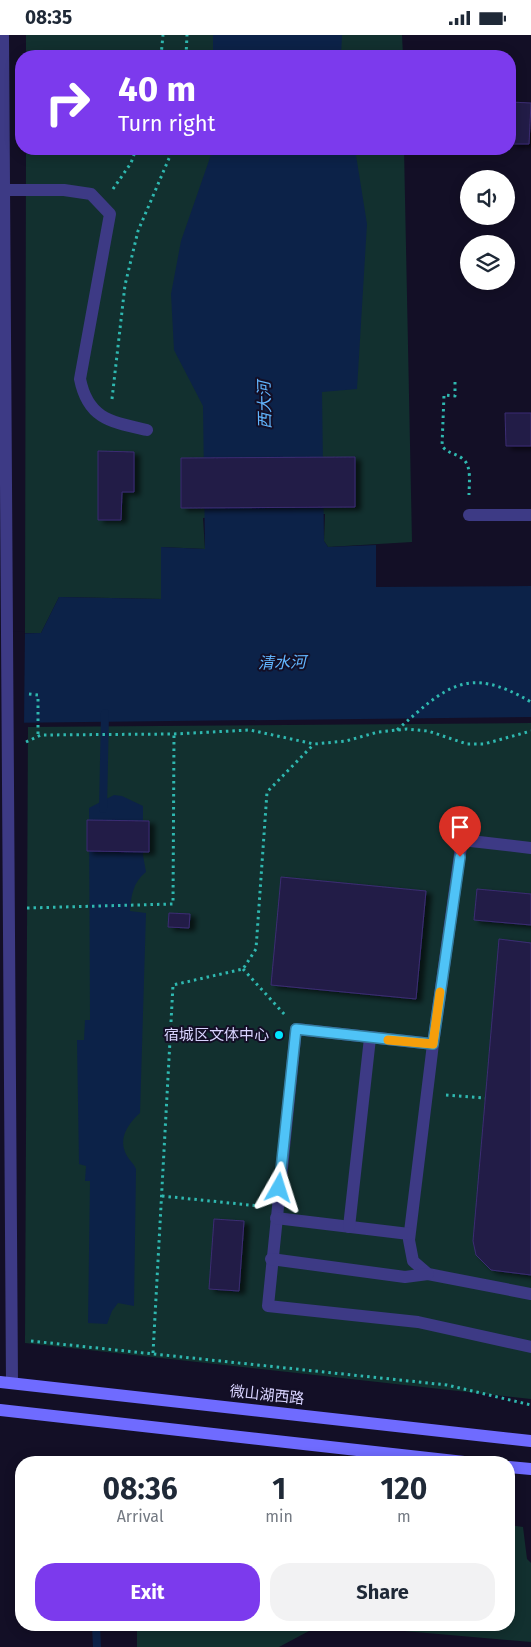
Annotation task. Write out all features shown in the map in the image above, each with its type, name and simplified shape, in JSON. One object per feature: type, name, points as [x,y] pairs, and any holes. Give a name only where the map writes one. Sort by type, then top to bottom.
[{"type":"street","name":"微山湖西路","points":[[6,1383],[531,1441]]},
{"type":"street","points":[[0,1410],[411,1456]]},
{"type":"street","points":[[515,1468],[531,1469]]},
{"type":"lane","points":[[3,35],[2,190],[12,1339],[6,1383]]},
{"type":"lane","points":[[2,190],[64,189],[91,195],[110,214],[80,379],[83,395],[91,409],[110,422],[146,430]]},
{"type":"lane","points":[[469,515],[531,515]]},
{"type":"lane","points":[[428,1274],[413,1261],[409,1234],[426,1093],[462,840],[531,848]]},
{"type":"lane","points":[[433,1044],[296,1029],[268,1305],[418,1322],[531,1347]]},
{"type":"lane","points":[[350,1227],[370,1037]]},
{"type":"lane","points":[[276,1213],[350,1227],[409,1234]]},
{"type":"lane","points":[[272,1259],[405,1277],[428,1274],[531,1294]]},
{"type":"path","points":[[162,50],[164,35]]},
{"type":"path","points":[[186,50],[187,35]]},
{"type":"path","points":[[101,205],[131,163],[134,155]]},
{"type":"path","points":[[110,422],[116,350],[125,285],[138,231],[170,155]]},
{"type":"path","points":[[455,382],[455,396],[444,395],[442,446],[447,452],[463,459],[468,467],[469,515]]},
{"type":"path","points":[[396,730],[437,695],[461,685],[488,683],[508,688],[531,702]]},
{"type":"path","points":[[29,694],[38,695],[38,737]]},
{"type":"path","points":[[8,751],[41,735],[174,734],[250,730],[314,745],[346,741],[378,732],[396,730],[428,731],[466,745],[484,744],[531,731]]},
{"type":"path","points":[[9,908],[115,907],[172,904],[174,734]]},
{"type":"path","points":[[153,1353],[173,985],[243,969],[256,949],[267,792],[314,745]]},
{"type":"path","points":[[243,969],[296,1029]]},
{"type":"path","points":[[426,1093],[485,1098]]},
{"type":"path","points":[[162,1197],[276,1213]]},
{"type":"path","points":[[12,1339],[447,1385],[531,1405]]},
{"type":"green space","points":[[26,35],[402,35],[403,50],[26,50]]},
{"type":"green space","points":[[26,155],[404,155],[412,542],[328,547],[324,541],[325,514],[203,518],[205,549],[161,547],[161,599],[59,597],[41,633],[25,633]]},
{"type":"green space","name":"宿城区文体中心","points":[[531,723],[531,1399],[25,1343],[28,727]]},
{"type":"green space","points":[[515,1526],[523,1527],[527,1559],[531,1563],[531,1642],[404,1631],[515,1631]]},
{"type":"green space","points":[[137,1631],[309,1631],[279,1647],[137,1647]]},
{"type":"water","points":[[213,35],[342,35],[341,50],[213,50]]},
{"type":"water","points":[[211,155],[356,155],[367,224],[357,389],[322,392],[324,541],[328,547],[376,545],[376,587],[531,586],[531,717],[0,723],[0,634],[41,633],[59,597],[161,599],[161,547],[205,549],[203,406],[174,350],[171,294],[181,241]]},
{"type":"water","points":[[114,795],[122,796],[143,806],[143,855],[146,872],[138,880],[131,900],[130,911],[146,913],[140,1113],[125,1132],[123,1144],[127,1156],[136,1169],[134,1306],[118,1303],[112,1311],[107,1324],[88,1323],[90,1181],[85,1181],[86,1166],[79,1164],[77,1040],[84,1040],[85,1020],[90,1020],[89,808]]},
{"type":"pier","points":[[25,631],[24,725],[0,725],[0,632]]},
{"type":"building","points":[[516,102],[531,103],[529,144],[516,144]]},
{"type":"building","points":[[505,413],[531,413],[531,446],[506,446]]},
{"type":"building","points":[[98,451],[134,452],[134,492],[122,492],[121,520],[98,520]]},
{"type":"building","points":[[355,457],[355,507],[181,508],[181,458]]},
{"type":"building","points":[[87,820],[149,821],[149,852],[87,851]]},
{"type":"building","points":[[281,877],[426,891],[416,999],[271,985]]},
{"type":"building","points":[[477,889],[531,894],[531,925],[474,920]]},
{"type":"building","points":[[169,913],[190,914],[189,928],[168,927]]},
{"type":"building","points":[[499,939],[531,943],[531,1275],[491,1270],[476,1255],[473,1241]]},
{"type":"building","points":[[214,1219],[244,1221],[239,1291],[209,1289]]},
{"type":"waterway","points":[[103,809],[105,713]]},
{"type":"waterway","points":[[96,1631],[97,1647]]},
{"type":"slow traffic","points":[[388,1040],[433,1044],[440,992]]},
{"type":"place","name":"宿城区文体中心","points":[[279,1035]]},
{"type":"route","points":[[279,1188],[296,1029],[433,1044],[460,857]]},
{"type":"water label","name":"西大河","points":[[264,405]]},
{"type":"water label","name":"清水河","points":[[282,662]]}]
